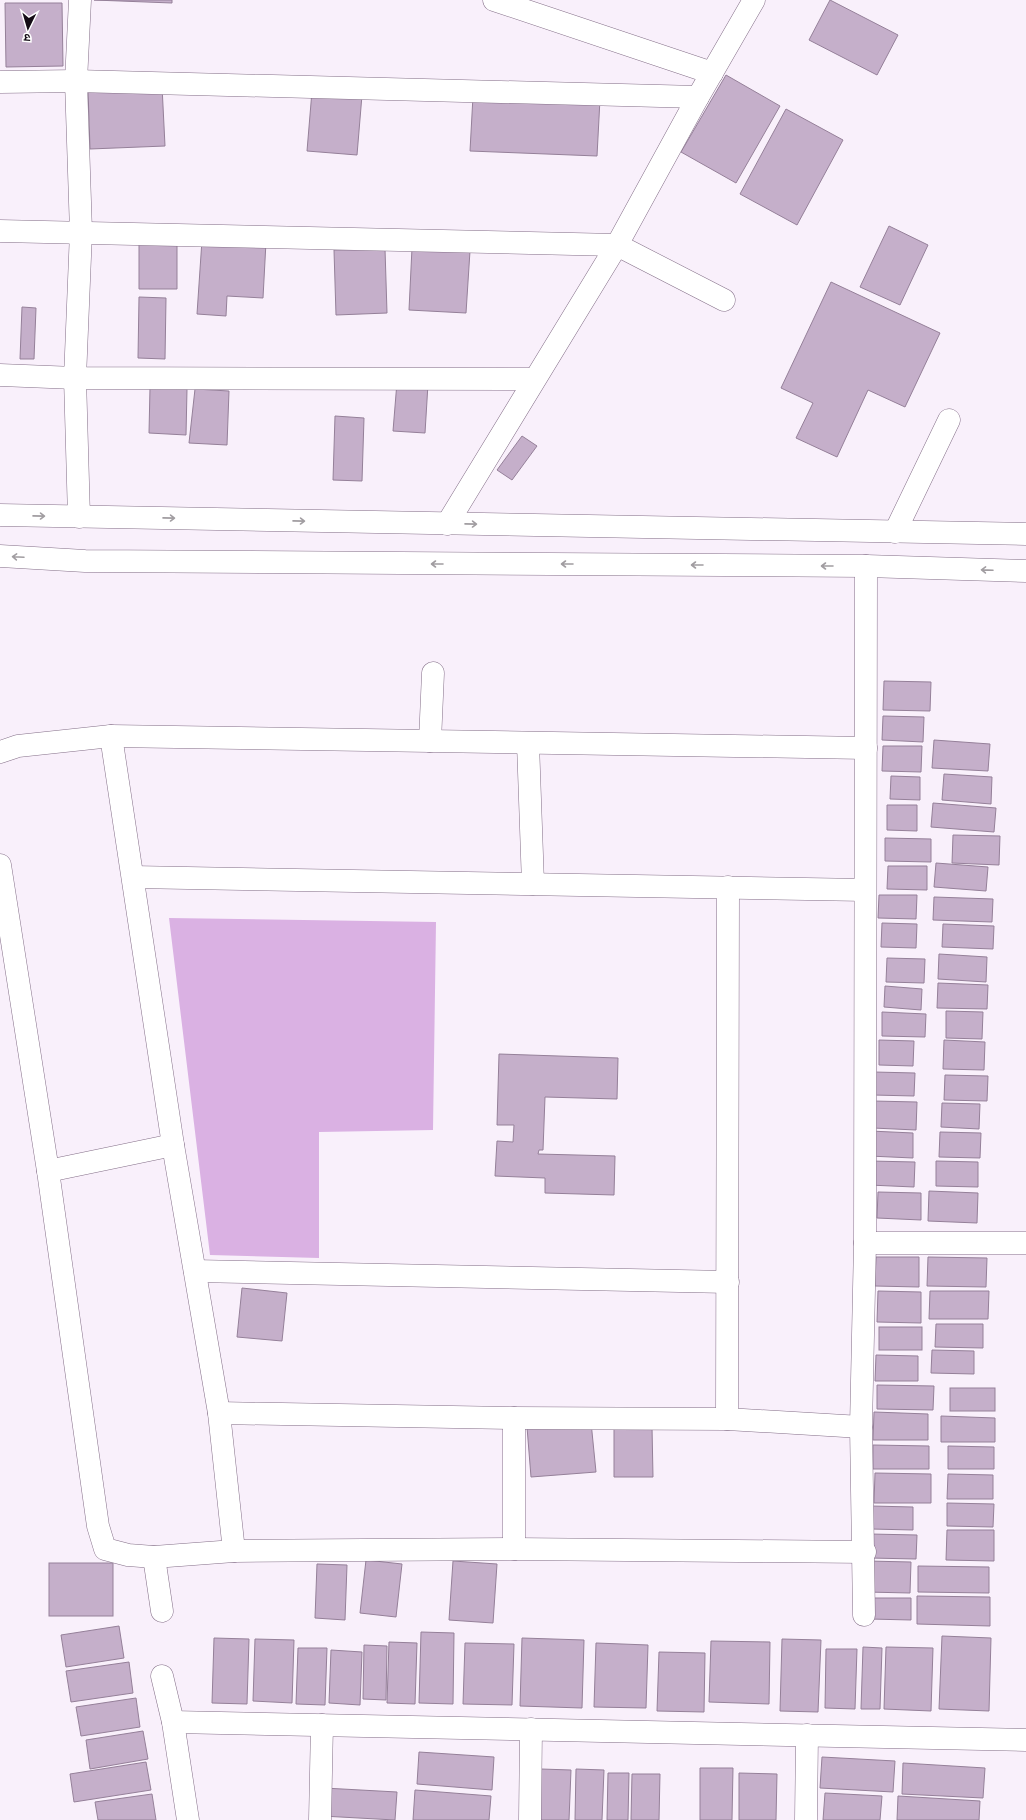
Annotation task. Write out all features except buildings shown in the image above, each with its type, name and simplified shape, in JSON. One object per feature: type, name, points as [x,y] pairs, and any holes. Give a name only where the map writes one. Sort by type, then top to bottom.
[{"type":"street","points":[[79,517],[75,378],[81,232],[76,81],[80,0]]},
{"type":"street","points":[[494,0],[712,73]]},
{"type":"street","points":[[447,524],[616,245],[754,0]]},
{"type":"street","points":[[0,82],[76,81],[698,97]]},
{"type":"street","points":[[0,231],[616,245],[724,300]]},
{"type":"street","points":[[0,375],[75,378],[534,379]]},
{"type":"street","points":[[895,532],[949,420]]},
{"type":"street","points":[[0,515],[1026,534]]},
{"type":"street","points":[[0,556],[85,561],[866,566],[1026,571]]},
{"type":"street","points":[[864,1615],[865,1552],[861,1427],[865,1243],[866,566]]},
{"type":"street","points":[[430,741],[433,673]]},
{"type":"street","points":[[0,752],[18,746],[111,736],[866,748]]},
{"type":"street","points":[[111,736],[173,1145],[219,1413],[234,1551]]},
{"type":"street","points":[[528,743],[533,884]]},
{"type":"street","points":[[0,865],[48,1171],[98,1526],[106,1549],[128,1555],[154,1557],[234,1551],[514,1549],[865,1552]]},
{"type":"street","points":[[133,877],[865,890]]},
{"type":"street","points":[[727,1419],[728,888]]},
{"type":"street","points":[[48,1171],[173,1145]]},
{"type":"street","points":[[865,1243],[1026,1243]]},
{"type":"street","points":[[195,1271],[728,1282]]},
{"type":"street","points":[[219,1413],[514,1418],[727,1419],[861,1427]]},
{"type":"street","points":[[514,1418],[514,1549]]},
{"type":"street","points":[[154,1557],[162,1611]]},
{"type":"street","points":[[162,1676],[173,1722],[188,1820]]},
{"type":"street","points":[[173,1722],[1026,1740]]},
{"type":"street","points":[[320,1820],[322,1725]]},
{"type":"street","points":[[530,1820],[531,1729]]},
{"type":"street","points":[[806,1820],[807,1735]]},
{"type":"shaded area","points":[[169,918],[436,922],[433,1130],[319,1132],[319,1258],[210,1255]]}]
